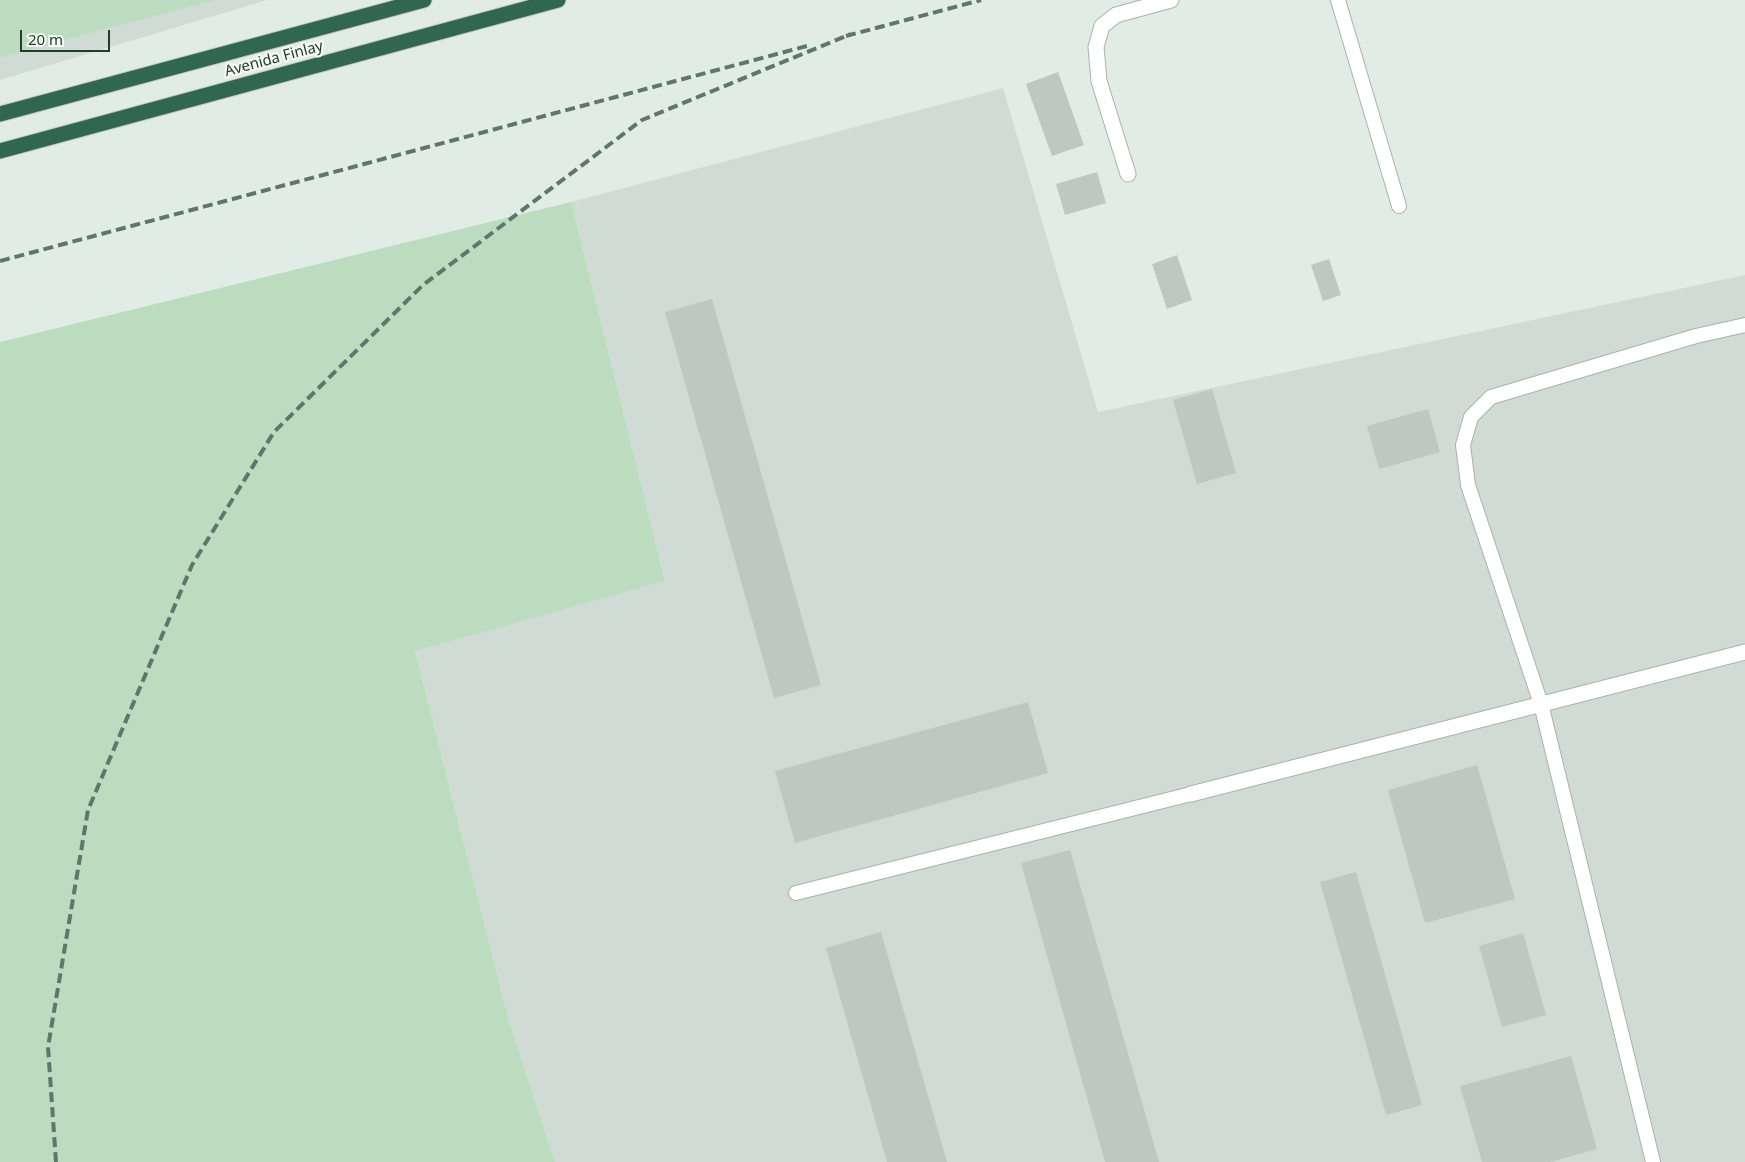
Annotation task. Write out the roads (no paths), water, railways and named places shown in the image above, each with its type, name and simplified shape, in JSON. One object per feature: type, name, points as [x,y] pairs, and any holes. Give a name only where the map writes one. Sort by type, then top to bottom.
[{"type":"highway","name":"Avenida Finlay","points":[[0,114],[424,0]]},
{"type":"highway","name":"Avenida Finlay","points":[[0,151],[558,0]]},
{"type":"street","points":[[1128,174],[1099,81],[1096,47],[1102,26],[1116,15],[1171,0]]},
{"type":"street","points":[[1191,794],[1745,652]]},
{"type":"lane","points":[[1338,0],[1399,206]]},
{"type":"lane","points":[[1653,1162],[1541,704],[1468,485],[1463,445],[1471,417],[1490,397],[1696,336],[1745,325]]},
{"type":"lane","points":[[796,892],[1191,794]]},
{"type":"railway","points":[[846,36],[981,0]]},
{"type":"railway","points":[[56,1162],[48,1047],[88,810],[192,565],[274,432],[423,285],[642,120],[851,34]]},
{"type":"railway","points":[[0,261],[807,46]]}]
